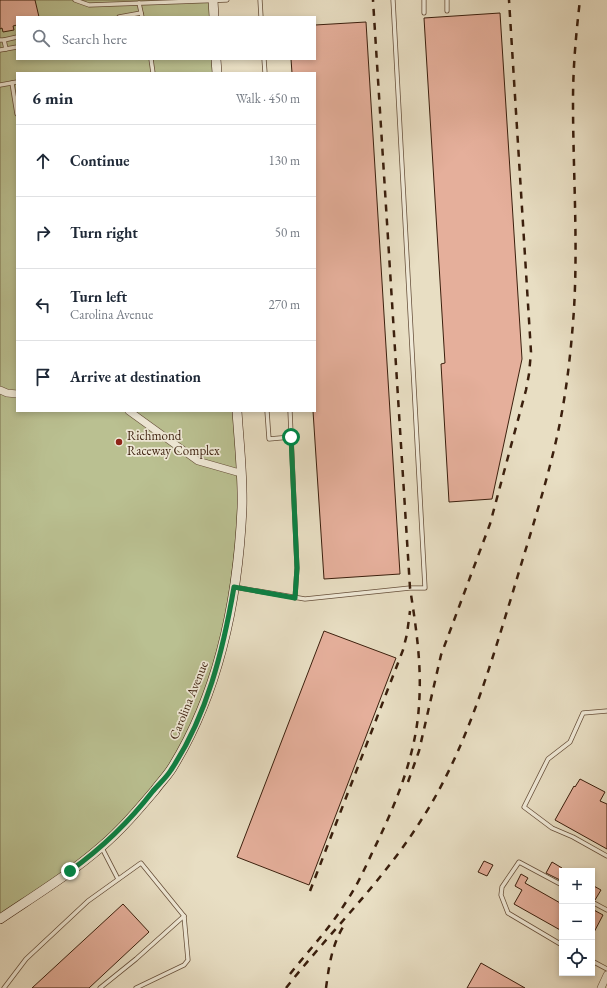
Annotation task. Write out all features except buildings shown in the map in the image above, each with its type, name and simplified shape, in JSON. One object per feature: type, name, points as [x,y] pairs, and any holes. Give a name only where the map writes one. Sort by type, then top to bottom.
[{"type":"street","points":[[213,0],[214,16]]},
{"type":"street","points":[[216,60],[217,72]]},
{"type":"street","points":[[0,390],[7,393],[16,394]]},
{"type":"street","points":[[130,412],[198,461],[240,473]]},
{"type":"street","name":"Carolina Avenue","points":[[0,919],[70,871],[101,847],[140,808],[166,777],[182,750],[204,704],[213,680],[224,640],[234,587],[239,546],[242,508],[237,412]]},
{"type":"street","points":[[601,988],[607,976]]},
{"type":"lane","points":[[75,0],[89,5],[226,0]]},
{"type":"lane","points":[[260,0],[261,16]]},
{"type":"lane","points":[[234,587],[305,599],[410,588],[425,588],[394,0]]},
{"type":"lane","points":[[424,0],[424,13]]},
{"type":"lane","points":[[447,0],[448,11]]},
{"type":"lane","points":[[130,16],[142,15],[139,3]]},
{"type":"lane","points":[[6,49],[2,40],[16,37]]},
{"type":"lane","points":[[0,50],[16,47]]},
{"type":"lane","points":[[151,60],[153,72]]},
{"type":"lane","points":[[264,60],[265,72]]},
{"type":"lane","points":[[0,85],[16,82]]},
{"type":"lane","points":[[12,83],[16,108]]},
{"type":"lane","points":[[267,412],[269,439],[291,437]]},
{"type":"lane","points":[[290,412],[297,568],[295,598]]},
{"type":"lane","points":[[607,711],[583,713],[570,742],[548,759],[524,807],[552,828],[573,837],[607,856]]},
{"type":"lane","points":[[101,847],[118,879]]},
{"type":"lane","points":[[559,883],[519,862],[502,887],[501,895],[508,913],[559,943]]},
{"type":"lane","points":[[4,988],[26,959],[88,901],[141,863],[184,916],[188,960],[184,965],[136,988]]},
{"type":"lane","points":[[595,904],[607,910]]},
{"type":"lane","points":[[100,988],[136,959],[184,916]]},
{"type":"lane","points":[[595,963],[607,969]]},
{"type":"green space","name":"Richmond Raceway Complex","points":[[0,0],[213,0],[214,16],[16,16],[16,60],[216,60],[217,72],[16,72],[16,412],[237,412],[242,491],[224,640],[182,750],[118,832],[0,919]]},
{"type":"railway","points":[[290,974],[340,912],[354,890],[364,870],[389,816],[403,780],[414,743],[419,705],[420,675],[410,588],[373,0]]},
{"type":"railway","points":[[408,782],[419,751],[441,655],[490,524],[529,374],[531,352],[509,0]]},
{"type":"railway","points":[[286,988],[373,886],[405,844],[436,796],[463,740],[474,712],[494,654],[535,518],[560,425],[568,375],[573,326],[576,257],[573,88],[580,0]]},
{"type":"railway","points":[[310,891],[403,650],[410,611]]},
{"type":"railway","points":[[326,988],[334,947],[345,924]]},
{"type":"place","name":"Richmond Raceway Complex","points":[[119,442]]},
{"type":"route","points":[[70,871],[101,847],[131,818],[166,777],[182,750],[204,704],[213,680],[224,640],[234,587],[295,598],[297,568],[291,437]]}]
